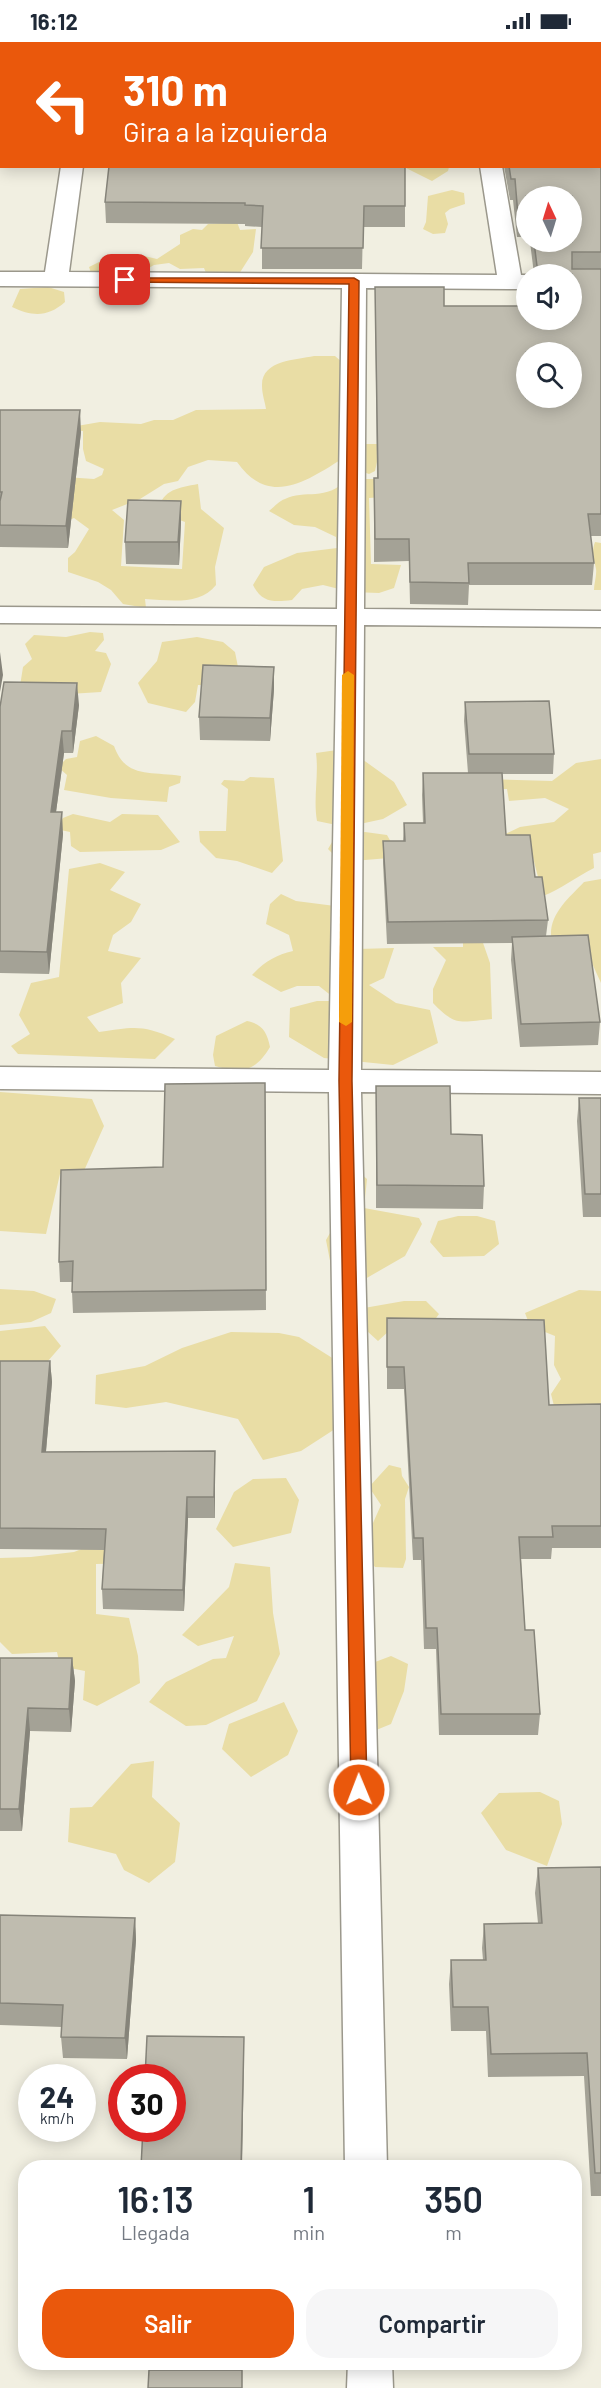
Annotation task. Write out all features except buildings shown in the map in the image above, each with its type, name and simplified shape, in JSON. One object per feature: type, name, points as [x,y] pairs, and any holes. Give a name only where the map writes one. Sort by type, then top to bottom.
[{"type":"street","points":[[56,279],[72,168]]},
{"type":"street","points":[[491,168],[516,273]]},
{"type":"street","points":[[0,279],[516,282]]},
{"type":"street","points":[[354,281],[348,616],[345,1081],[366,2160]]},
{"type":"street","points":[[0,615],[601,619]]},
{"type":"street","points":[[0,1078],[601,1083]]},
{"type":"street","points":[[370,2370],[370,2388]]},
{"type":"shaded area","points":[[406,168],[449,168],[448,171],[432,181]]},
{"type":"shaded area","points":[[452,190],[464,193],[465,204],[445,213],[448,224],[445,233],[433,234],[423,229],[426,222],[428,196]]},
{"type":"shaded area","points":[[237,222],[240,230],[256,229],[253,252],[239,274],[206,273],[204,268],[180,269],[169,263],[154,265],[138,274],[91,273],[89,267],[99,262],[117,261],[118,254],[140,255],[157,259],[180,244],[180,235],[193,229],[202,230],[208,224]]},
{"type":"shaded area","points":[[48,287],[64,292],[65,302],[52,311],[34,314],[12,307],[20,289]]},
{"type":"shaded area","points":[[314,356],[335,356],[343,363],[357,412],[339,428],[342,459],[301,482],[275,487],[262,484],[249,476],[237,462],[208,460],[188,467],[178,481],[164,484],[140,499],[112,510],[124,520],[121,566],[182,569],[185,522],[158,512],[167,494],[198,484],[201,509],[224,528],[215,567],[216,585],[209,592],[184,600],[145,599],[146,608],[123,604],[111,590],[98,582],[68,572],[68,558],[75,552],[89,529],[74,518],[60,524],[65,477],[94,479],[102,475],[104,469],[86,461],[83,431],[73,430],[71,427],[100,422],[141,424],[154,420],[173,420],[196,410],[266,409],[262,386],[263,377],[267,371],[289,360]]},
{"type":"shaded area","points":[[363,444],[387,444],[377,462],[375,471],[369,474],[363,472]]},
{"type":"shaded area","points":[[347,479],[373,479],[390,487],[383,497],[369,498],[371,564],[401,565],[394,588],[379,593],[351,592],[323,585],[302,589],[292,600],[280,601],[269,600],[260,595],[253,585],[264,567],[297,553],[337,548],[336,537],[315,527],[294,525],[269,511],[292,496],[324,493],[339,486]]},
{"type":"shaded area","points":[[595,542],[601,543],[601,590],[594,590]]},
{"type":"shaded area","points":[[90,632],[103,633],[104,640],[95,651],[106,653],[111,664],[101,692],[37,696],[20,686],[23,667],[32,659],[25,644],[34,635],[66,637]]},
{"type":"shaded area","points":[[197,637],[223,642],[235,652],[239,672],[225,686],[198,685],[195,702],[186,712],[148,703],[138,683],[157,661],[162,642]]},
{"type":"shaded area","points":[[96,736],[114,746],[119,757],[132,769],[140,772],[181,776],[180,783],[169,787],[167,802],[111,798],[64,790],[67,775],[58,767],[66,759],[77,757],[80,741]]},
{"type":"shaded area","points":[[337,750],[355,754],[394,782],[407,805],[383,819],[346,827],[317,821],[316,753]]},
{"type":"shaded area","points":[[601,759],[601,852],[593,854],[594,868],[543,896],[532,854],[467,852],[520,827],[554,822],[569,809],[545,798],[509,801],[507,789],[478,790],[483,779],[552,781],[576,763]]},
{"type":"shaded area","points":[[250,777],[274,778],[283,861],[272,873],[237,861],[216,858],[200,842],[199,831],[226,831],[228,789],[221,784],[224,780],[244,781]]},
{"type":"shaded area","points":[[73,814],[110,822],[122,814],[158,815],[180,842],[161,850],[80,852],[71,846],[70,832],[56,829],[63,818]]},
{"type":"shaded area","points":[[365,832],[387,835],[392,844],[389,858],[341,862],[328,849],[335,837]]},
{"type":"shaded area","points":[[100,863],[125,872],[110,890],[141,904],[131,922],[113,935],[108,951],[141,958],[121,983],[123,1003],[87,1017],[99,1032],[137,1028],[154,1031],[175,1039],[155,1059],[18,1054],[11,1046],[30,1034],[19,1015],[31,983],[59,977],[69,869]]},
{"type":"shaded area","points":[[601,879],[601,983],[586,950],[551,936],[557,913],[567,900],[584,882]]},
{"type":"shaded area","points":[[281,894],[296,901],[335,906],[357,949],[394,948],[384,978],[369,985],[396,1003],[430,1010],[438,1043],[393,1065],[324,1058],[289,1037],[290,1008],[317,1001],[338,1001],[319,986],[297,986],[281,992],[252,975],[271,960],[293,951],[289,935],[266,924],[270,904]]},
{"type":"shaded area","points":[[463,931],[482,940],[490,963],[492,1019],[459,1021],[447,1016],[433,1003],[433,989],[446,960],[433,947],[463,947]]},
{"type":"shaded area","points":[[247,1021],[260,1027],[270,1047],[259,1062],[247,1069],[233,1070],[215,1066],[213,1055],[216,1036]]},
{"type":"shaded area","points":[[0,1092],[92,1099],[104,1126],[83,1173],[60,1174],[46,1234],[0,1231]]},
{"type":"shaded area","points":[[359,1172],[367,1179],[364,1208],[419,1218],[422,1224],[405,1256],[365,1279],[331,1266],[326,1240],[338,1219],[329,1188]]},
{"type":"shaded area","points":[[458,1216],[477,1216],[495,1221],[499,1244],[484,1256],[443,1257],[430,1242],[438,1221]]},
{"type":"shaded area","points":[[0,1289],[34,1291],[56,1299],[51,1313],[31,1322],[0,1325]]},
{"type":"shaded area","points":[[579,1290],[601,1291],[601,1417],[557,1418],[551,1394],[561,1379],[554,1365],[555,1336],[530,1326],[525,1313]]},
{"type":"shaded area","points":[[404,1301],[426,1301],[439,1314],[429,1328],[390,1330],[378,1341],[367,1331],[364,1308]]},
{"type":"shaded area","points":[[45,1326],[61,1346],[41,1369],[0,1368],[0,1331]]},
{"type":"shaded area","points":[[231,1332],[279,1333],[299,1337],[345,1366],[335,1429],[301,1451],[263,1460],[238,1419],[166,1402],[126,1408],[95,1404],[96,1375],[145,1366],[182,1348]]},
{"type":"shaded area","points":[[389,1465],[401,1468],[402,1476],[409,1487],[405,1499],[406,1559],[403,1568],[375,1567],[361,1550],[381,1505],[369,1487]]},
{"type":"shaded area","points":[[286,1478],[299,1500],[291,1533],[233,1547],[216,1529],[234,1492],[253,1479]]},
{"type":"shaded area","points":[[135,1528],[184,1562],[96,1564],[96,1614],[129,1618],[138,1656],[140,1683],[97,1706],[83,1700],[85,1671],[60,1666],[57,1652],[12,1654],[0,1642],[0,1558],[74,1552]]},
{"type":"shaded area","points":[[235,1563],[270,1567],[273,1613],[280,1654],[257,1701],[206,1725],[186,1726],[149,1702],[166,1682],[213,1659],[226,1658],[234,1636],[198,1646],[182,1635],[229,1587]]},
{"type":"shaded area","points":[[391,1656],[408,1664],[404,1691],[391,1724],[364,1735],[338,1676]]},
{"type":"shaded area","points":[[284,1702],[298,1731],[288,1755],[251,1777],[222,1749],[229,1724]]},
{"type":"shaded area","points":[[154,1761],[152,1797],[180,1823],[175,1862],[149,1883],[124,1870],[116,1854],[68,1842],[70,1808],[92,1807],[131,1764]]},
{"type":"shaded area","points":[[540,1792],[559,1801],[562,1824],[547,1866],[506,1850],[481,1813],[499,1793]]},
{"type":"slow traffic","points":[[346,1022],[348,675]]},
{"type":"route","points":[[125,280],[354,281],[348,616],[345,1081],[359,1790]]}]
